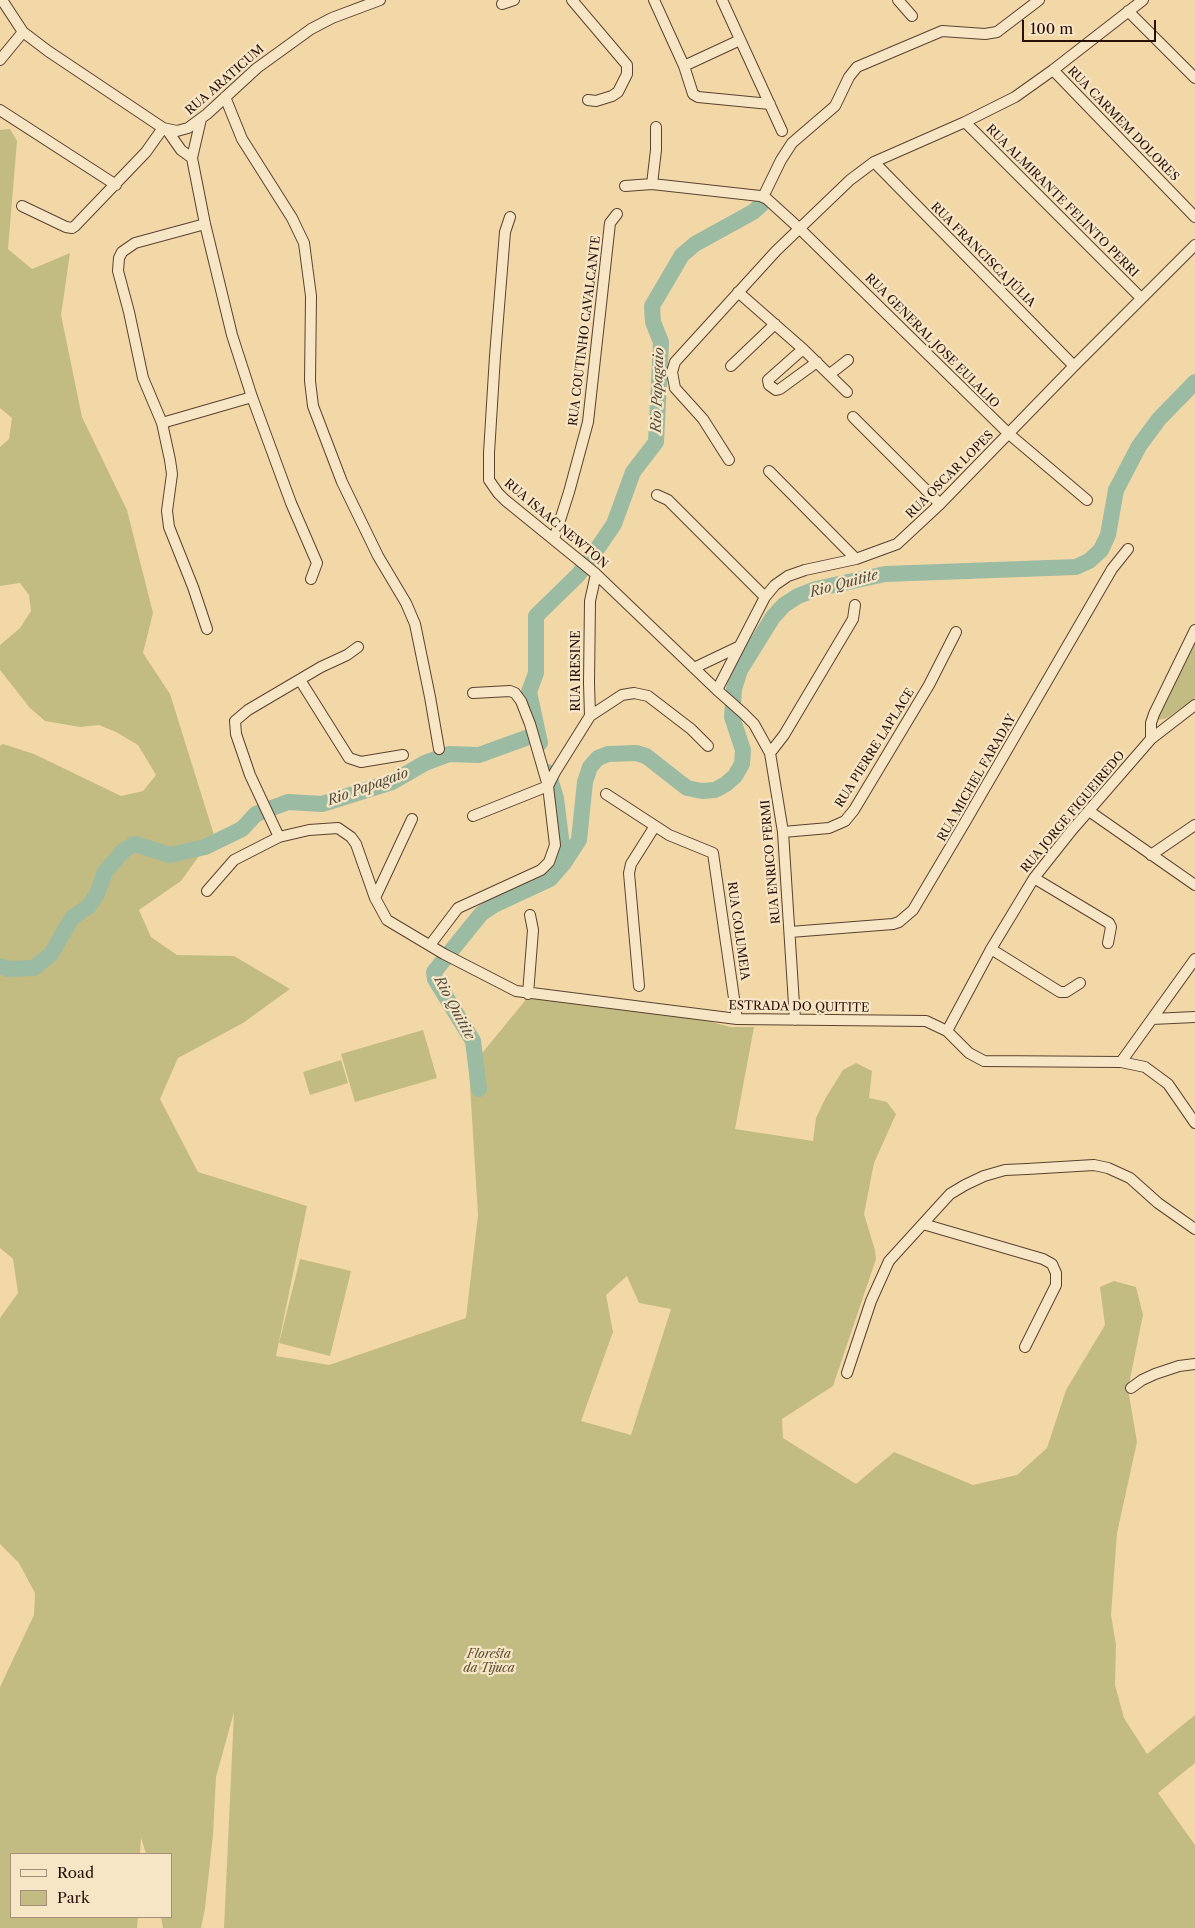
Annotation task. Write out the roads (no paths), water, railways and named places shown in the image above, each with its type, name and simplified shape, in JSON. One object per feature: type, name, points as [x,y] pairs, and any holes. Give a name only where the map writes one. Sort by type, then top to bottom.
[{"type":"street","points":[[2,0],[23,32],[55,56],[165,129],[181,150],[192,158]]},
{"type":"street","name":"RUA ARATICUM","points":[[165,129],[177,131],[188,128],[201,119],[257,68],[311,29],[332,18],[380,0]]},
{"type":"street","points":[[502,4],[514,0]]},
{"type":"street","points":[[572,0],[626,62],[627,74],[618,92],[596,101],[588,100]]},
{"type":"street","points":[[654,0],[684,66],[692,94],[770,104]]},
{"type":"street","points":[[722,0],[782,131]]},
{"type":"street","points":[[898,0],[912,16]]},
{"type":"street","points":[[624,186],[652,184],[763,197],[788,148],[835,106],[849,77],[857,67],[942,31],[985,34],[997,32],[1039,0]]},
{"type":"street","points":[[729,460],[703,419],[675,388],[672,372],[675,362],[738,292],[776,251],[834,194],[874,162],[965,122],[1015,97],[1143,0]]},
{"type":"street","points":[[1128,11],[1195,78]]},
{"type":"street","points":[[0,60],[23,32]]},
{"type":"street","points":[[684,66],[740,40]]},
{"type":"street","name":"RUA CARMEM DOLORES","points":[[1053,70],[1195,217]]},
{"type":"street","points":[[225,97],[242,139],[292,218],[304,243],[310,296],[310,381],[313,406],[342,482],[378,556],[406,603],[415,624],[439,749]]},
{"type":"street","points":[[0,110],[116,185]]},
{"type":"street","points":[[201,119],[192,158],[205,224],[232,334],[252,396],[291,503],[316,563],[311,579]]},
{"type":"street","name":"RUA ALMIRANTE FELINTO PERRI","points":[[965,122],[1141,298]]},
{"type":"street","points":[[652,184],[656,150],[656,127]]},
{"type":"street","points":[[22,206],[66,227],[72,228],[116,185],[165,129]]},
{"type":"street","name":"RUA FRANCISCA JÚLIA","points":[[874,162],[1074,366]]},
{"type":"street","name":"RUA GENERAL JOSE EULALIO","points":[[763,197],[800,229],[1008,434],[1087,500]]},
{"type":"street","name":"RUA COUTINHO CAVALCANTE","points":[[554,538],[588,422],[610,223],[617,214]]},
{"type":"street","name":"RUA ISAAC NEWTON","points":[[510,217],[505,232],[489,453],[489,480],[505,500],[594,572],[743,713],[754,724],[770,753]]},
{"type":"street","points":[[205,224],[135,243],[122,252],[119,258],[118,271],[143,378],[162,423],[172,474],[167,511],[169,527],[194,587],[207,629]]},
{"type":"street","name":"RUA OSCAR LOPES","points":[[720,693],[738,647],[765,596],[775,585],[788,576],[805,570],[856,559],[897,544],[940,504],[1195,245]]},
{"type":"street","points":[[738,292],[803,349],[847,392]]},
{"type":"street","points":[[731,366],[775,324]]},
{"type":"street","points":[[803,349],[768,380],[769,385],[776,390],[780,389],[817,362]]},
{"type":"street","points":[[830,374],[848,360]]},
{"type":"street","points":[[162,423],[252,396]]},
{"type":"street","points":[[853,417],[940,504]]},
{"type":"street","points":[[769,471],[856,559]]},
{"type":"street","points":[[657,496],[668,500],[765,596]]},
{"type":"street","name":"RUA MICHEL FARADAY","points":[[790,932],[893,924],[913,910],[1112,569],[1128,549]]},
{"type":"street","name":"RUA IRESINE","points":[[548,785],[590,716],[590,601],[594,572]]},
{"type":"street","points":[[770,753],[784,735],[852,619],[855,605]]},
{"type":"street","points":[[1151,739],[1151,723],[1154,714],[1195,630]]},
{"type":"street","name":"RUA PIERRE LAPLACE","points":[[783,832],[829,828],[845,821],[854,810],[929,684],[956,632]]},
{"type":"street","points":[[279,836],[261,798],[236,734],[235,721],[248,710],[358,647]]},
{"type":"street","points":[[694,668],[738,647]]},
{"type":"street","points":[[300,680],[349,758],[361,762],[403,755]]},
{"type":"street","points":[[430,945],[461,905],[520,880],[546,866],[555,845],[548,785],[521,701],[510,690],[473,694]]},
{"type":"street","points":[[590,716],[622,695],[634,693],[648,696],[691,729],[708,746]]},
{"type":"street","name":"RUA JORGE FIGUEIREDO","points":[[947,1031],[991,949],[1034,878],[1151,739],[1195,705]]},
{"type":"street","name":"RUA ENRICO FERMI","points":[[770,753],[783,832],[795,1020]]},
{"type":"street","points":[[473,816],[548,785]]},
{"type":"street","points":[[606,794],[655,826],[631,864],[629,873],[639,986]]},
{"type":"street","points":[[1089,811],[1195,885]]},
{"type":"street","points":[[375,898],[412,819]]},
{"type":"street","points":[[1151,855],[1195,825]]},
{"type":"street","name":"RUA COLUMEIA","points":[[655,826],[681,840],[708,849],[715,856],[737,1020]]},
{"type":"street","name":"ESTRADA DO QUITITE","points":[[207,891],[234,860],[279,836],[309,830],[338,828],[345,831],[356,844],[375,898],[387,920],[444,954],[510,989],[528,994],[737,1020],[926,1022],[947,1031],[968,1053],[984,1062],[1122,1062],[1145,1067],[1157,1075],[1177,1096],[1195,1123]]},
{"type":"street","points":[[1034,878],[1109,923],[1111,927],[1108,943]]},
{"type":"street","points":[[528,994],[534,930],[530,915]]},
{"type":"street","points":[[991,949],[1060,992],[1066,992],[1080,983]]},
{"type":"street","points":[[1122,1062],[1195,959]]},
{"type":"street","points":[[1152,1019],[1195,1017]]},
{"type":"street","points":[[847,1373],[881,1277],[889,1261],[950,1194],[984,1176],[1005,1170],[1094,1165],[1108,1168],[1130,1178],[1158,1203],[1195,1229]]},
{"type":"street","points":[[923,1224],[1042,1259],[1052,1264],[1056,1273],[1056,1285],[1025,1347]]},
{"type":"street","points":[[1131,1388],[1155,1374],[1179,1366],[1195,1364]]},
{"type":"waterway","name":"Rio Papagaio","points":[[540,743],[529,692],[536,673],[536,616],[578,575],[591,558],[614,524],[633,472],[656,442],[661,342],[653,322],[652,306],[682,255],[695,244],[753,212],[761,205]]},
{"type":"waterway","name":"Rio Quitite","points":[[479,1089],[473,1041],[435,979],[434,972],[481,914],[494,905],[550,879],[564,863],[579,840],[585,782],[590,767],[598,758],[608,754],[636,753],[646,756],[687,788],[702,791],[715,790],[726,784],[735,776],[742,764],[743,750],[732,717],[734,689],[740,670],[773,617],[784,605],[798,596],[816,589],[885,574],[1076,567],[1089,561],[1101,550],[1108,535],[1116,490],[1139,446],[1159,419],[1195,382]]},
{"type":"waterway","name":"Rio Papagaio","points":[[0,966],[8,969],[34,968],[51,954],[72,918],[89,906],[97,894],[105,872],[124,850],[135,844],[170,855],[205,847],[242,829],[256,814],[288,802],[322,804],[392,782],[425,763],[449,754],[479,755],[537,734]]},
{"type":"waterway","name":"Rio Papagaio","points":[[548,772],[556,798],[564,863]]},
{"type":"park label","name":"Floresta da Tijuca","points":[[489,1662]]}]
